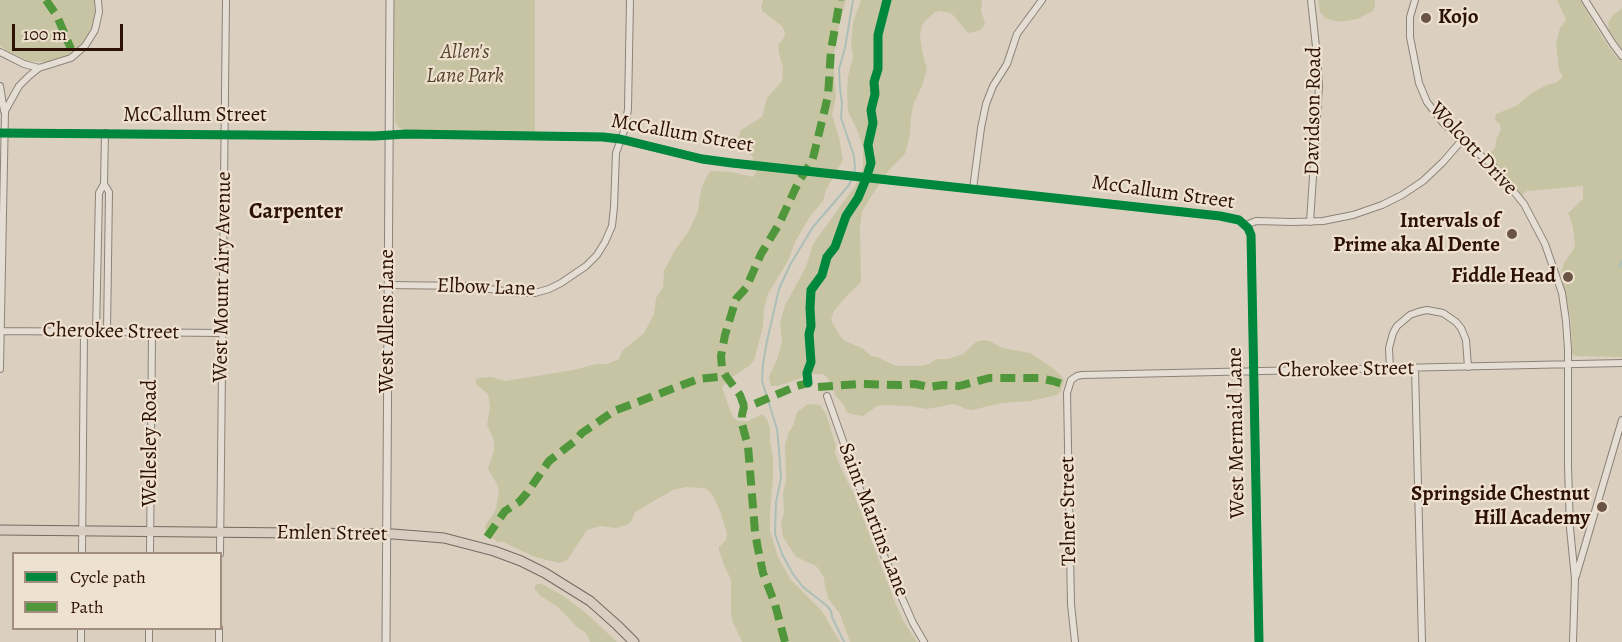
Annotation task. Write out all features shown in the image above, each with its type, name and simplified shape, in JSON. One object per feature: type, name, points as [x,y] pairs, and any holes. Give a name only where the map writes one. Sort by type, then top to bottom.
[{"type":"main road","name":"Emlen Street","points":[[0,530],[387,534],[432,537],[466,543],[494,550],[551,576],[580,594],[634,642]]},
{"type":"street","points":[[4,111],[19,86],[29,76],[39,68],[71,58],[85,46],[97,24],[98,0]]},
{"type":"street","name":"West Mount Airy Avenue","points":[[220,552],[226,0]]},
{"type":"street","name":"West Allens Lane","points":[[386,642],[390,0]]},
{"type":"street","name":"Elbow Lane","points":[[388,285],[468,286],[527,294],[561,283],[592,260],[609,233],[614,215],[616,153],[625,128],[629,98],[630,0]]},
{"type":"street","points":[[973,189],[982,116],[989,94],[1007,64],[1017,34],[1042,0]]},
{"type":"street","name":"Davidson Road","points":[[1310,222],[1318,86],[1311,0]]},
{"type":"street","name":"Wolcott Drive","points":[[1415,0],[1409,29],[1413,61],[1427,102],[1438,118],[1501,175],[1524,204],[1542,237],[1562,292],[1567,327],[1569,512],[1575,579]]},
{"type":"street","points":[[1585,0],[1622,56]]},
{"type":"street","points":[[0,52],[24,64],[39,68]]},
{"type":"street","points":[[0,86],[4,111],[0,369]]},
{"type":"street","name":"McCallum Street","points":[[2,133],[587,136],[620,139],[702,159],[1220,216],[1235,218],[1246,225],[1256,221],[1310,222],[1338,219],[1382,205],[1423,181],[1462,140]]},
{"type":"street","points":[[96,332],[99,193],[104,184],[105,133]]},
{"type":"street","points":[[104,184],[109,192],[107,332]]},
{"type":"street","name":"West Mermaid Lane","points":[[1246,225],[1251,236],[1259,642]]},
{"type":"street","points":[[1390,369],[1389,348],[1397,326],[1410,315],[1427,310],[1443,313],[1461,328],[1466,340],[1468,367]]},
{"type":"street","name":"Cherokee Street","points":[[0,331],[222,333]]},
{"type":"street","points":[[82,552],[84,332]]},
{"type":"street","name":"Wellesley Road","points":[[150,552],[152,333]]},
{"type":"street","name":"Cherokee Street","points":[[1071,380],[1082,375],[1622,363]]},
{"type":"street","points":[[1415,368],[1422,642]]},
{"type":"street","name":"Telner Street","points":[[1071,380],[1066,393],[1071,604],[1075,642]]},
{"type":"street","name":"Saint Martins Lane","points":[[826,396],[882,551],[913,623],[924,642]]},
{"type":"street","points":[[1573,642],[1575,579],[1622,420]]},
{"type":"green space","points":[[0,0],[94,0],[93,24],[81,45],[68,56],[46,62],[28,61],[0,45]]},
{"type":"green space","name":"Allen's Lane Park","points":[[394,0],[535,0],[535,131],[405,130],[398,127],[395,122]]},
{"type":"green space","points":[[763,0],[846,0],[837,33],[833,60],[836,96],[832,115],[843,160],[826,190],[823,201],[811,215],[795,242],[788,261],[768,294],[764,308],[763,327],[754,360],[729,379],[722,388],[735,419],[748,421],[762,414],[767,419],[773,457],[770,531],[778,557],[791,580],[822,611],[840,642],[742,642],[732,620],[731,580],[719,550],[726,540],[727,533],[720,511],[707,489],[686,487],[673,490],[635,512],[629,524],[616,528],[600,526],[587,530],[566,561],[559,563],[535,557],[503,542],[498,542],[488,536],[485,526],[496,508],[499,490],[488,469],[494,451],[494,440],[487,425],[490,408],[488,394],[476,384],[476,379],[491,377],[505,381],[574,370],[596,364],[607,364],[619,359],[622,351],[644,333],[654,314],[656,298],[663,287],[664,271],[675,250],[689,231],[698,211],[701,189],[707,176],[711,171],[731,172],[753,177],[756,173],[753,157],[746,152],[738,139],[741,130],[762,117],[767,98],[782,81],[783,68],[778,45],[784,38],[785,32],[782,26],[762,11]]},
{"type":"green space","points":[[861,0],[982,0],[981,11],[985,23],[980,30],[970,33],[950,13],[940,11],[935,12],[924,22],[920,36],[927,69],[914,103],[905,154],[890,169],[862,212],[861,282],[834,311],[831,320],[845,341],[862,348],[871,356],[896,366],[920,366],[936,359],[948,359],[963,354],[976,342],[983,340],[1003,348],[1030,353],[1053,368],[1064,380],[1057,395],[972,410],[953,404],[927,409],[885,405],[877,406],[863,416],[846,411],[826,376],[822,374],[812,374],[778,386],[771,386],[769,377],[782,342],[780,323],[785,305],[806,267],[813,244],[855,186],[863,168],[863,148],[848,111],[847,92],[853,57],[851,44],[853,22]]},
{"type":"green space","points":[[1318,0],[1375,0],[1375,5],[1373,11],[1357,19],[1338,22],[1325,18],[1320,12]]},
{"type":"green space","points":[[1557,0],[1580,0],[1602,37],[1616,57],[1622,61],[1622,357],[1575,356],[1572,353],[1571,320],[1561,274],[1564,263],[1575,246],[1573,227],[1568,213],[1583,199],[1583,186],[1527,191],[1522,195],[1487,155],[1495,148],[1501,130],[1500,124],[1495,120],[1496,114],[1516,106],[1533,92],[1563,77],[1559,70],[1556,44],[1560,28],[1566,20]]},
{"type":"green space","points":[[1622,8],[1622,49],[1609,30],[1608,23],[1612,16]]},
{"type":"green space","points":[[808,404],[820,405],[826,414],[840,466],[855,497],[894,600],[917,642],[850,642],[840,614],[828,598],[824,578],[818,568],[796,557],[783,537],[781,522],[784,513],[783,493],[786,480],[785,444],[797,412]]},
{"type":"green space","points":[[536,584],[542,584],[565,597],[617,642],[590,642],[586,633],[558,607],[540,596],[535,589]]},
{"type":"waterway","points":[[844,642],[831,611],[803,587],[793,574],[782,554],[775,534],[776,502],[781,478],[779,450],[777,429],[762,381],[767,341],[779,289],[791,263],[813,227],[849,185],[854,175],[854,156],[841,118],[839,69],[853,0]]},
{"type":"waterway","points":[[1619,267],[1622,261]]},
{"type":"marked path","points":[[46,0],[57,16],[71,49]]},
{"type":"marked path","points":[[744,406],[740,395],[722,368],[721,356],[725,335],[736,299],[746,288],[761,254],[812,161],[828,96],[831,50],[840,0]]},
{"type":"marked path","points":[[487,537],[505,511],[519,502],[527,493],[549,461],[582,433],[614,411],[698,379],[726,376]]},
{"type":"marked path","points":[[785,642],[775,604],[763,573],[758,549],[748,446],[742,415],[744,406],[808,383],[807,378]]},
{"type":"marked path","points":[[818,387],[859,384],[959,386],[989,378],[1039,378],[1068,386]]},
{"type":"cycle path","points":[[808,383],[807,373],[811,362],[809,334],[811,290],[822,275],[827,257],[835,247],[846,216],[858,198],[871,163],[868,145],[873,123],[871,110],[875,94],[874,82],[878,69],[878,35],[887,0]]},
{"type":"cycle path","points":[[0,133],[603,137],[702,159],[732,163],[1220,216],[1239,220],[1248,228],[1251,235],[1259,642]]},
{"type":"place","name":"Kojo","points":[[1426,18]]},
{"type":"place","name":"Intervals of Prime aka Al Dente","points":[[1512,234]]},
{"type":"place","name":"Fiddle Head","points":[[1568,277]]},
{"type":"place","name":"Springside Chestnut Hill Academy","points":[[1602,507]]},
{"type":"district","name":"Carpenter","points":[[296,213]]}]
